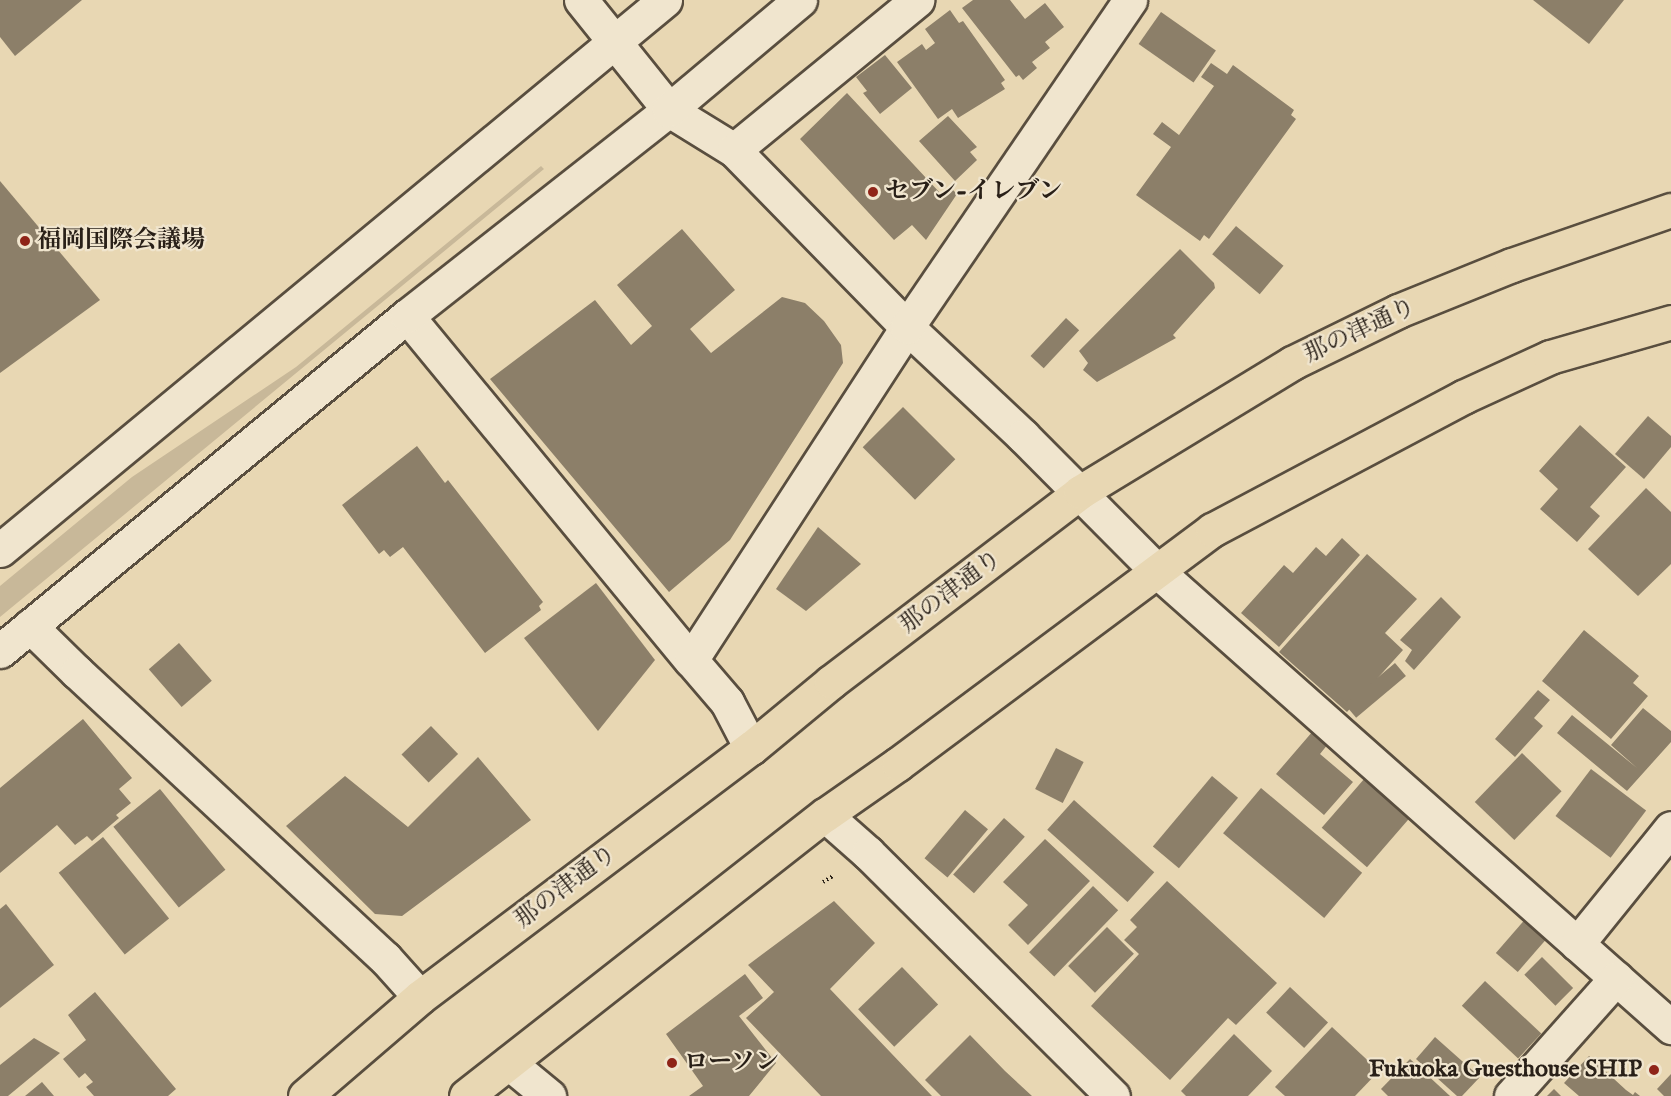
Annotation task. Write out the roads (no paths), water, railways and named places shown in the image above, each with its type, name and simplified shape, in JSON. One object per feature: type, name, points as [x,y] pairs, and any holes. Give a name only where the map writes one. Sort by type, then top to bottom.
[{"type":"main road","name":"那の津通り","points":[[305,1096],[420,997],[751,748],[831,682],[1080,492],[1292,363],[1398,311],[1512,265],[1671,210]]},
{"type":"main road","points":[[466,1096],[825,815],[1212,530],[1463,397],[1550,357],[1671,322]]},
{"type":"street","points":[[581,0],[669,110],[734,150],[908,327],[1080,492],[1158,572],[1671,1027]]},
{"type":"street","points":[[0,550],[665,0]]},
{"type":"street","points":[[0,651],[406,316],[669,110],[800,0]]},
{"type":"street","points":[[734,150],[917,0]]},
{"type":"street","points":[[691,660],[908,327],[1130,0]]},
{"type":"street","points":[[406,316],[727,702],[751,748]]},
{"type":"street","points":[[30,626],[385,958],[420,997]]},
{"type":"street","points":[[825,815],[868,853],[1113,1096]]},
{"type":"street","points":[[1577,944],[1671,828]]},
{"type":"street","points":[[1511,1096],[1616,978]]},
{"type":"street","points":[[509,1063],[549,1096]]},
{"type":"place","name":"セブン-イレブン","points":[[873,192]]},
{"type":"place","name":"福岡国際会議場","points":[[25,241]]},
{"type":"place","name":"ローソン","points":[[672,1063]]},
{"type":"place","name":"Fukuoka Guesthouse SHIP","points":[[1654,1070]]}]
